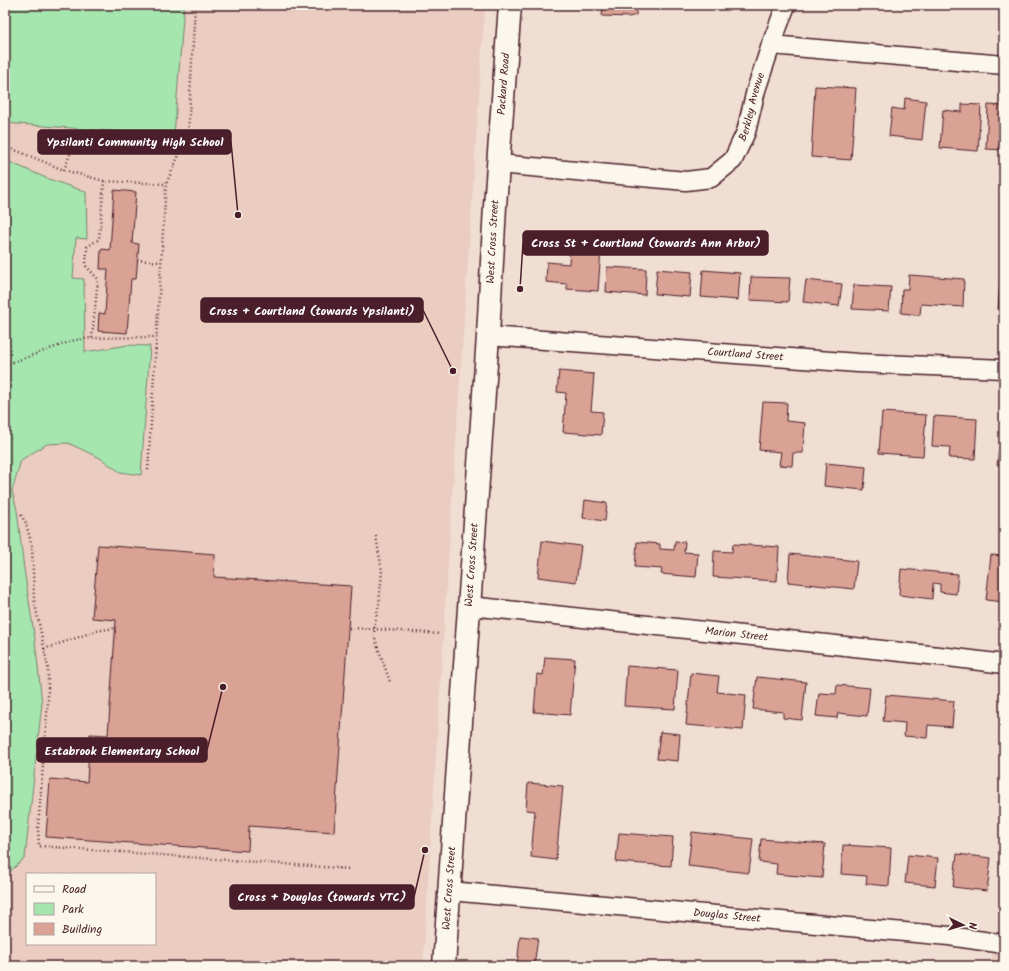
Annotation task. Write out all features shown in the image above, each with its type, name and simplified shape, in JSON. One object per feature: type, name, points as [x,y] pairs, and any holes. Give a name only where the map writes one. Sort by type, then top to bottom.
[{"type":"main road","name":"Packard Road","points":[[499,164],[510,5]]},
{"type":"main road","name":"West Cross Street","points":[[444,966],[470,606],[499,164]]},
{"type":"street","name":"Berkley Avenue","points":[[499,164],[686,181],[710,178],[733,160],[746,132],[756,90],[786,5]]},
{"type":"street","points":[[771,45],[1004,65]]},
{"type":"street","name":"Courtland Street","points":[[488,336],[858,363],[1004,368]]},
{"type":"street","name":"Marion Street","points":[[470,606],[1004,664]]},
{"type":"street","name":"Douglas Street","points":[[450,891],[949,936],[1004,944]]},
{"type":"path","points":[[148,470],[166,184],[188,135],[195,5]]},
{"type":"path","points":[[64,170],[70,154],[69,128]]},
{"type":"path","points":[[5,146],[64,170],[104,181],[166,184]]},
{"type":"path","points":[[92,338],[98,280],[86,266],[87,247],[99,239],[104,181]]},
{"type":"path","points":[[137,260],[161,262]]},
{"type":"path","points":[[5,365],[75,340],[92,338],[156,337]]},
{"type":"path","points":[[21,515],[26,523],[32,546],[34,599],[48,666],[48,702],[38,828],[39,846],[351,869]]},
{"type":"path","points":[[376,536],[382,571],[374,636],[390,682]]},
{"type":"path","points":[[44,649],[96,631],[115,628]]},
{"type":"path","points":[[349,628],[440,634]]},
{"type":"shaded area","points":[[5,5],[485,5],[423,966],[311,966],[273,963],[273,966],[5,966]]},
{"type":"shaded area","points":[[1004,907],[1004,966],[990,966]]},
{"type":"green space","points":[[5,5],[184,5],[174,136],[5,123]]},
{"type":"green space","points":[[5,160],[46,178],[86,192],[87,239],[76,238],[73,278],[84,279],[85,352],[128,345],[150,346],[141,475],[120,472],[100,458],[68,443],[47,444],[21,460],[12,491],[17,510],[42,703],[25,858],[5,876]]},
{"type":"building","points":[[603,5],[637,5],[636,15],[629,17],[602,16]]},
{"type":"building","points":[[815,86],[856,88],[851,160],[811,157]]},
{"type":"building","points":[[905,98],[926,101],[922,140],[889,136],[892,108],[904,110]]},
{"type":"building","points":[[962,104],[981,105],[978,151],[940,148],[943,110],[962,112]]},
{"type":"building","points":[[988,105],[1004,106],[1004,150],[986,149]]},
{"type":"building","points":[[114,190],[136,192],[132,243],[139,244],[136,279],[131,279],[127,333],[98,331],[99,313],[105,314],[108,269],[100,269],[101,249],[110,250]]},
{"type":"building","points":[[570,247],[601,249],[598,291],[567,289],[567,284],[546,282],[547,262],[569,264]]},
{"type":"building","points":[[607,267],[646,269],[645,295],[606,292]]},
{"type":"building","points":[[657,269],[692,272],[690,297],[655,294]]},
{"type":"building","points":[[703,270],[740,273],[738,300],[701,297]]},
{"type":"building","points":[[909,275],[964,279],[963,307],[921,304],[920,315],[901,313],[902,289],[908,289]]},
{"type":"building","points":[[751,277],[790,278],[788,302],[750,300]]},
{"type":"building","points":[[806,280],[842,284],[839,306],[803,302]]},
{"type":"building","points":[[1000,280],[1004,280],[1004,311],[998,310]]},
{"type":"building","points":[[854,285],[891,287],[889,311],[852,309]]},
{"type":"building","points":[[559,371],[594,374],[591,411],[603,412],[601,435],[563,432],[566,393],[557,392]]},
{"type":"building","points":[[763,402],[787,403],[786,421],[805,423],[803,453],[793,453],[792,466],[779,465],[781,452],[759,450]]},
{"type":"building","points":[[882,412],[926,415],[923,456],[879,453]]},
{"type":"building","points":[[934,416],[977,419],[975,459],[949,458],[950,447],[932,446]]},
{"type":"building","points":[[1002,425],[1004,426],[1004,466],[997,465]]},
{"type":"building","points":[[826,463],[866,467],[864,490],[824,486]]},
{"type":"building","points":[[585,500],[607,503],[605,521],[583,518]]},
{"type":"building","points":[[542,541],[581,546],[576,582],[538,577]]},
{"type":"building","points":[[675,541],[685,542],[684,552],[698,553],[696,577],[661,574],[662,569],[635,567],[637,542],[660,544],[660,549],[674,550]]},
{"type":"building","points":[[733,544],[779,547],[777,581],[713,577],[714,551],[732,552]]},
{"type":"building","points":[[98,545],[215,554],[214,577],[351,586],[334,832],[249,826],[248,851],[46,837],[50,779],[87,782],[90,734],[108,735],[116,620],[92,618]]},
{"type":"building","points":[[790,554],[857,561],[854,589],[788,582]]},
{"type":"building","points":[[991,555],[1004,556],[1004,602],[986,600]]},
{"type":"building","points":[[901,569],[958,574],[956,594],[940,592],[940,584],[933,583],[932,599],[899,595]]},
{"type":"building","points":[[545,657],[575,659],[570,715],[534,712],[537,674],[543,675]]},
{"type":"building","points":[[627,666],[678,670],[675,709],[624,706]]},
{"type":"building","points":[[691,673],[719,676],[717,692],[746,695],[743,730],[686,725]]},
{"type":"building","points":[[757,677],[806,682],[802,720],[783,718],[783,712],[753,709]]},
{"type":"building","points":[[837,685],[870,688],[867,716],[838,713],[837,718],[816,716],[819,693],[836,694]]},
{"type":"building","points":[[886,695],[954,701],[952,727],[928,725],[927,738],[904,736],[905,723],[883,721]]},
{"type":"building","points":[[660,732],[680,734],[678,761],[657,759]]},
{"type":"building","points":[[528,783],[563,786],[556,860],[531,857],[535,811],[526,810]]},
{"type":"building","points":[[692,832],[753,839],[749,873],[688,866]]},
{"type":"building","points":[[619,833],[673,837],[671,866],[616,862]]},
{"type":"building","points":[[761,839],[825,844],[822,878],[776,874],[777,864],[759,862]]},
{"type":"building","points":[[843,845],[891,848],[889,886],[866,884],[867,876],[841,874]]},
{"type":"building","points":[[957,854],[991,858],[987,891],[953,887]]},
{"type":"building","points":[[908,855],[938,858],[935,886],[905,883]]},
{"type":"building","points":[[520,936],[538,938],[534,966],[517,966]]},
{"type":"building","points":[[661,963],[687,965],[687,966],[661,966]]},
{"type":"place","name":"Ypsilanti Community High School","points":[[238,215]]},
{"type":"place","name":"Cross St + Courtland (towards Ann Arbor)","points":[[520,289]]},
{"type":"place","name":"Cross + Courtland (towards Ypsilanti)","points":[[453,371]]},
{"type":"place","name":"Estabrook Elementary School","points":[[223,687]]},
{"type":"place","name":"Cross + Douglas (towards YTC)","points":[[425,850]]}]
